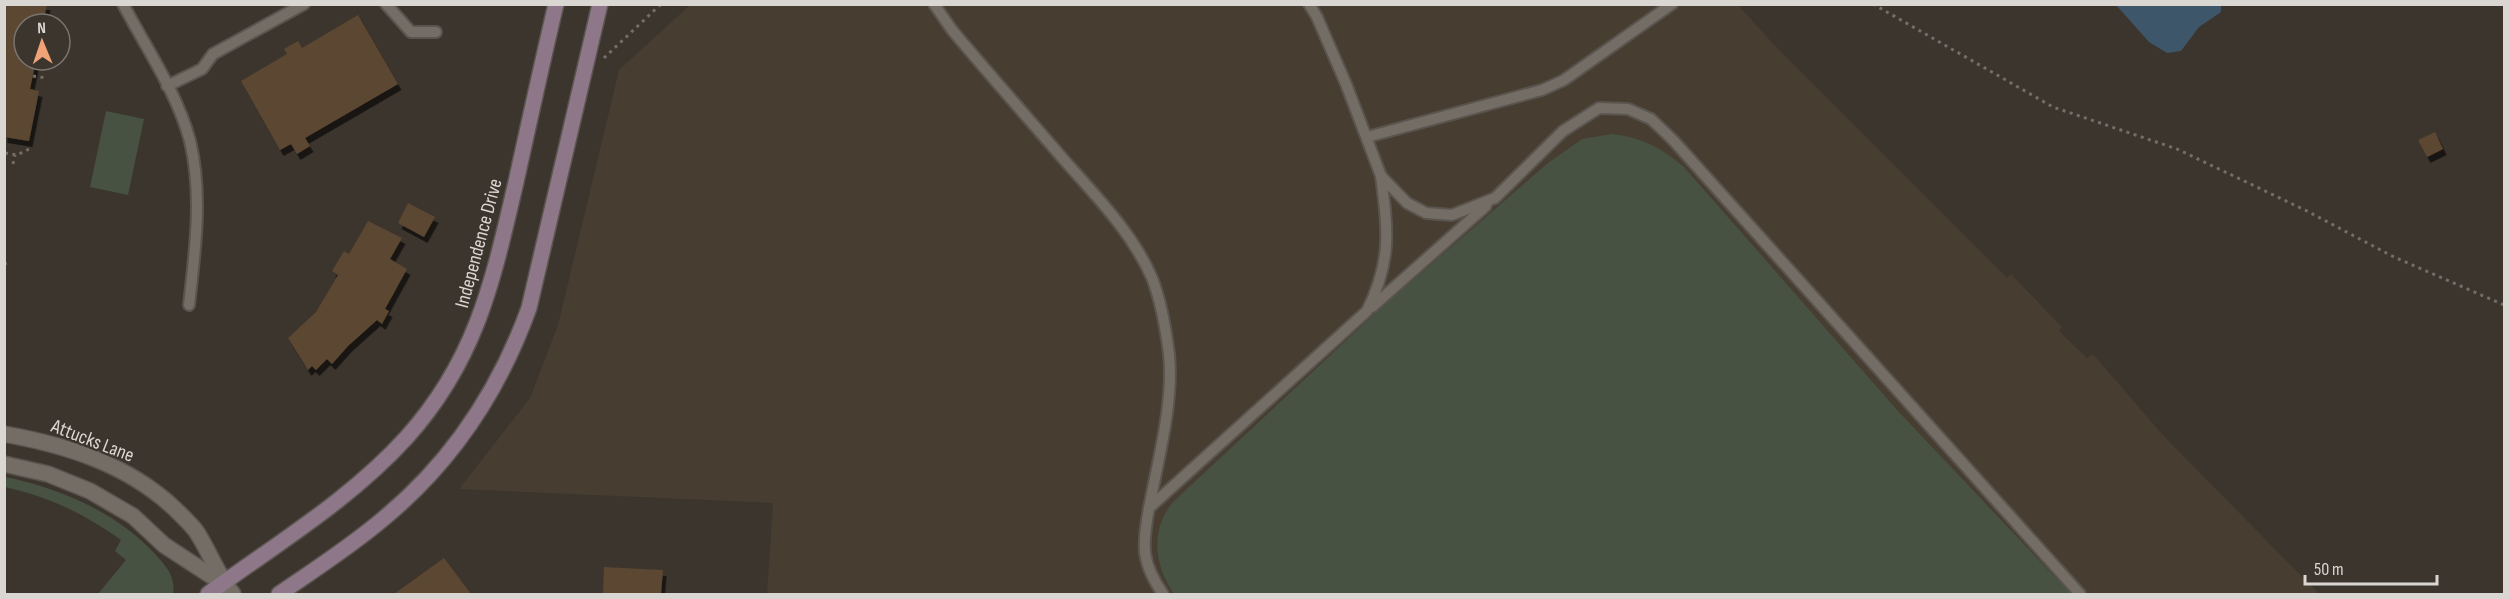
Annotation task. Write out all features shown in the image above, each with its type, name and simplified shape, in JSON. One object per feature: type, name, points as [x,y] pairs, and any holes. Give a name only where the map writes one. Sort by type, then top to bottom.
[{"type":"street","name":"Independence Drive","points":[[208,594],[228,589],[354,487],[408,436],[450,381],[476,329],[496,270],[556,4]]},
{"type":"street","points":[[279,594],[352,543],[411,493],[456,445],[490,395],[518,338],[529,308],[600,4]]},
{"type":"street","name":"Attucks Lane","points":[[4,434],[64,447],[87,455],[109,464],[148,487],[196,530],[228,589]]},
{"type":"street","points":[[4,464],[48,474],[106,500],[134,516],[164,545],[228,589]]},
{"type":"lane","points":[[123,4],[167,86],[189,140],[196,183],[195,248],[189,305]]},
{"type":"lane","points":[[167,86],[202,69],[213,54],[304,4]]},
{"type":"lane","points":[[386,4],[411,32],[436,32]]},
{"type":"lane","points":[[934,4],[952,30],[1105,207],[1133,244],[1152,279],[1162,314],[1169,355],[1169,372],[1164,428],[1144,547],[1149,573],[1163,594]]},
{"type":"lane","points":[[1309,4],[1317,17],[1381,176],[1385,209],[1386,259],[1381,283],[1367,311]]},
{"type":"lane","points":[[1367,137],[1542,90],[1564,80],[1672,4]]},
{"type":"lane","points":[[1149,508],[1495,198],[1563,131],[1599,108],[1628,110],[1651,119],[1673,140],[2080,594]]},
{"type":"lane","points":[[1381,176],[1407,203],[1426,213],[1452,215],[1495,198]]},
{"type":"path","points":[[598,64],[661,4]]},
{"type":"path","points":[[1873,4],[2053,107],[2177,148],[2305,210],[2394,257],[2505,305]]},
{"type":"path","points":[[33,76],[46,78]]},
{"type":"path","points":[[5,153],[15,155],[31,148]]},
{"type":"path","points":[[13,164],[15,155]]},
{"type":"shaded area","points":[[690,5],[1738,5],[1778,49],[2007,278],[2011,274],[2062,327],[2059,331],[2087,358],[2093,354],[2162,434],[2319,594],[767,594],[773,503],[459,489],[530,398],[558,325],[619,70]]},
{"type":"green space","points":[[106,111],[144,119],[128,195],[90,187]]},
{"type":"green space","points":[[1612,134],[1651,144],[1684,167],[1898,411],[2071,594],[1174,594],[1162,571],[1157,548],[1161,524],[1173,502],[1382,307],[1548,163],[1582,139]]},
{"type":"green space","points":[[5,477],[66,495],[105,514],[123,526],[140,539],[166,567],[172,577],[173,594],[98,594],[126,560],[115,551],[121,540],[94,522],[66,508],[37,496],[5,487]]},
{"type":"water","points":[[2116,5],[2221,5],[2221,12],[2199,27],[2181,51],[2167,53],[2149,42]]},
{"type":"building","points":[[4,4],[47,4],[45,12],[12,12],[12,72],[34,72],[30,89],[39,91],[29,141],[4,137]]},
{"type":"building","points":[[358,15],[398,84],[305,138],[310,146],[297,154],[291,144],[280,150],[241,81],[287,54],[284,49],[298,41],[302,48]]},
{"type":"building","points":[[2435,132],[2443,149],[2427,157],[2418,140]]},
{"type":"building","points":[[408,203],[435,217],[424,237],[398,223]]},
{"type":"building","points":[[368,221],[402,238],[390,259],[407,269],[385,309],[389,311],[382,324],[377,320],[332,364],[327,359],[316,370],[312,366],[308,370],[288,338],[316,312],[338,275],[332,271],[344,251],[349,254]]},
{"type":"building","points":[[444,558],[471,594],[394,594]]},
{"type":"building","points":[[604,567],[663,570],[661,594],[603,594]]}]
